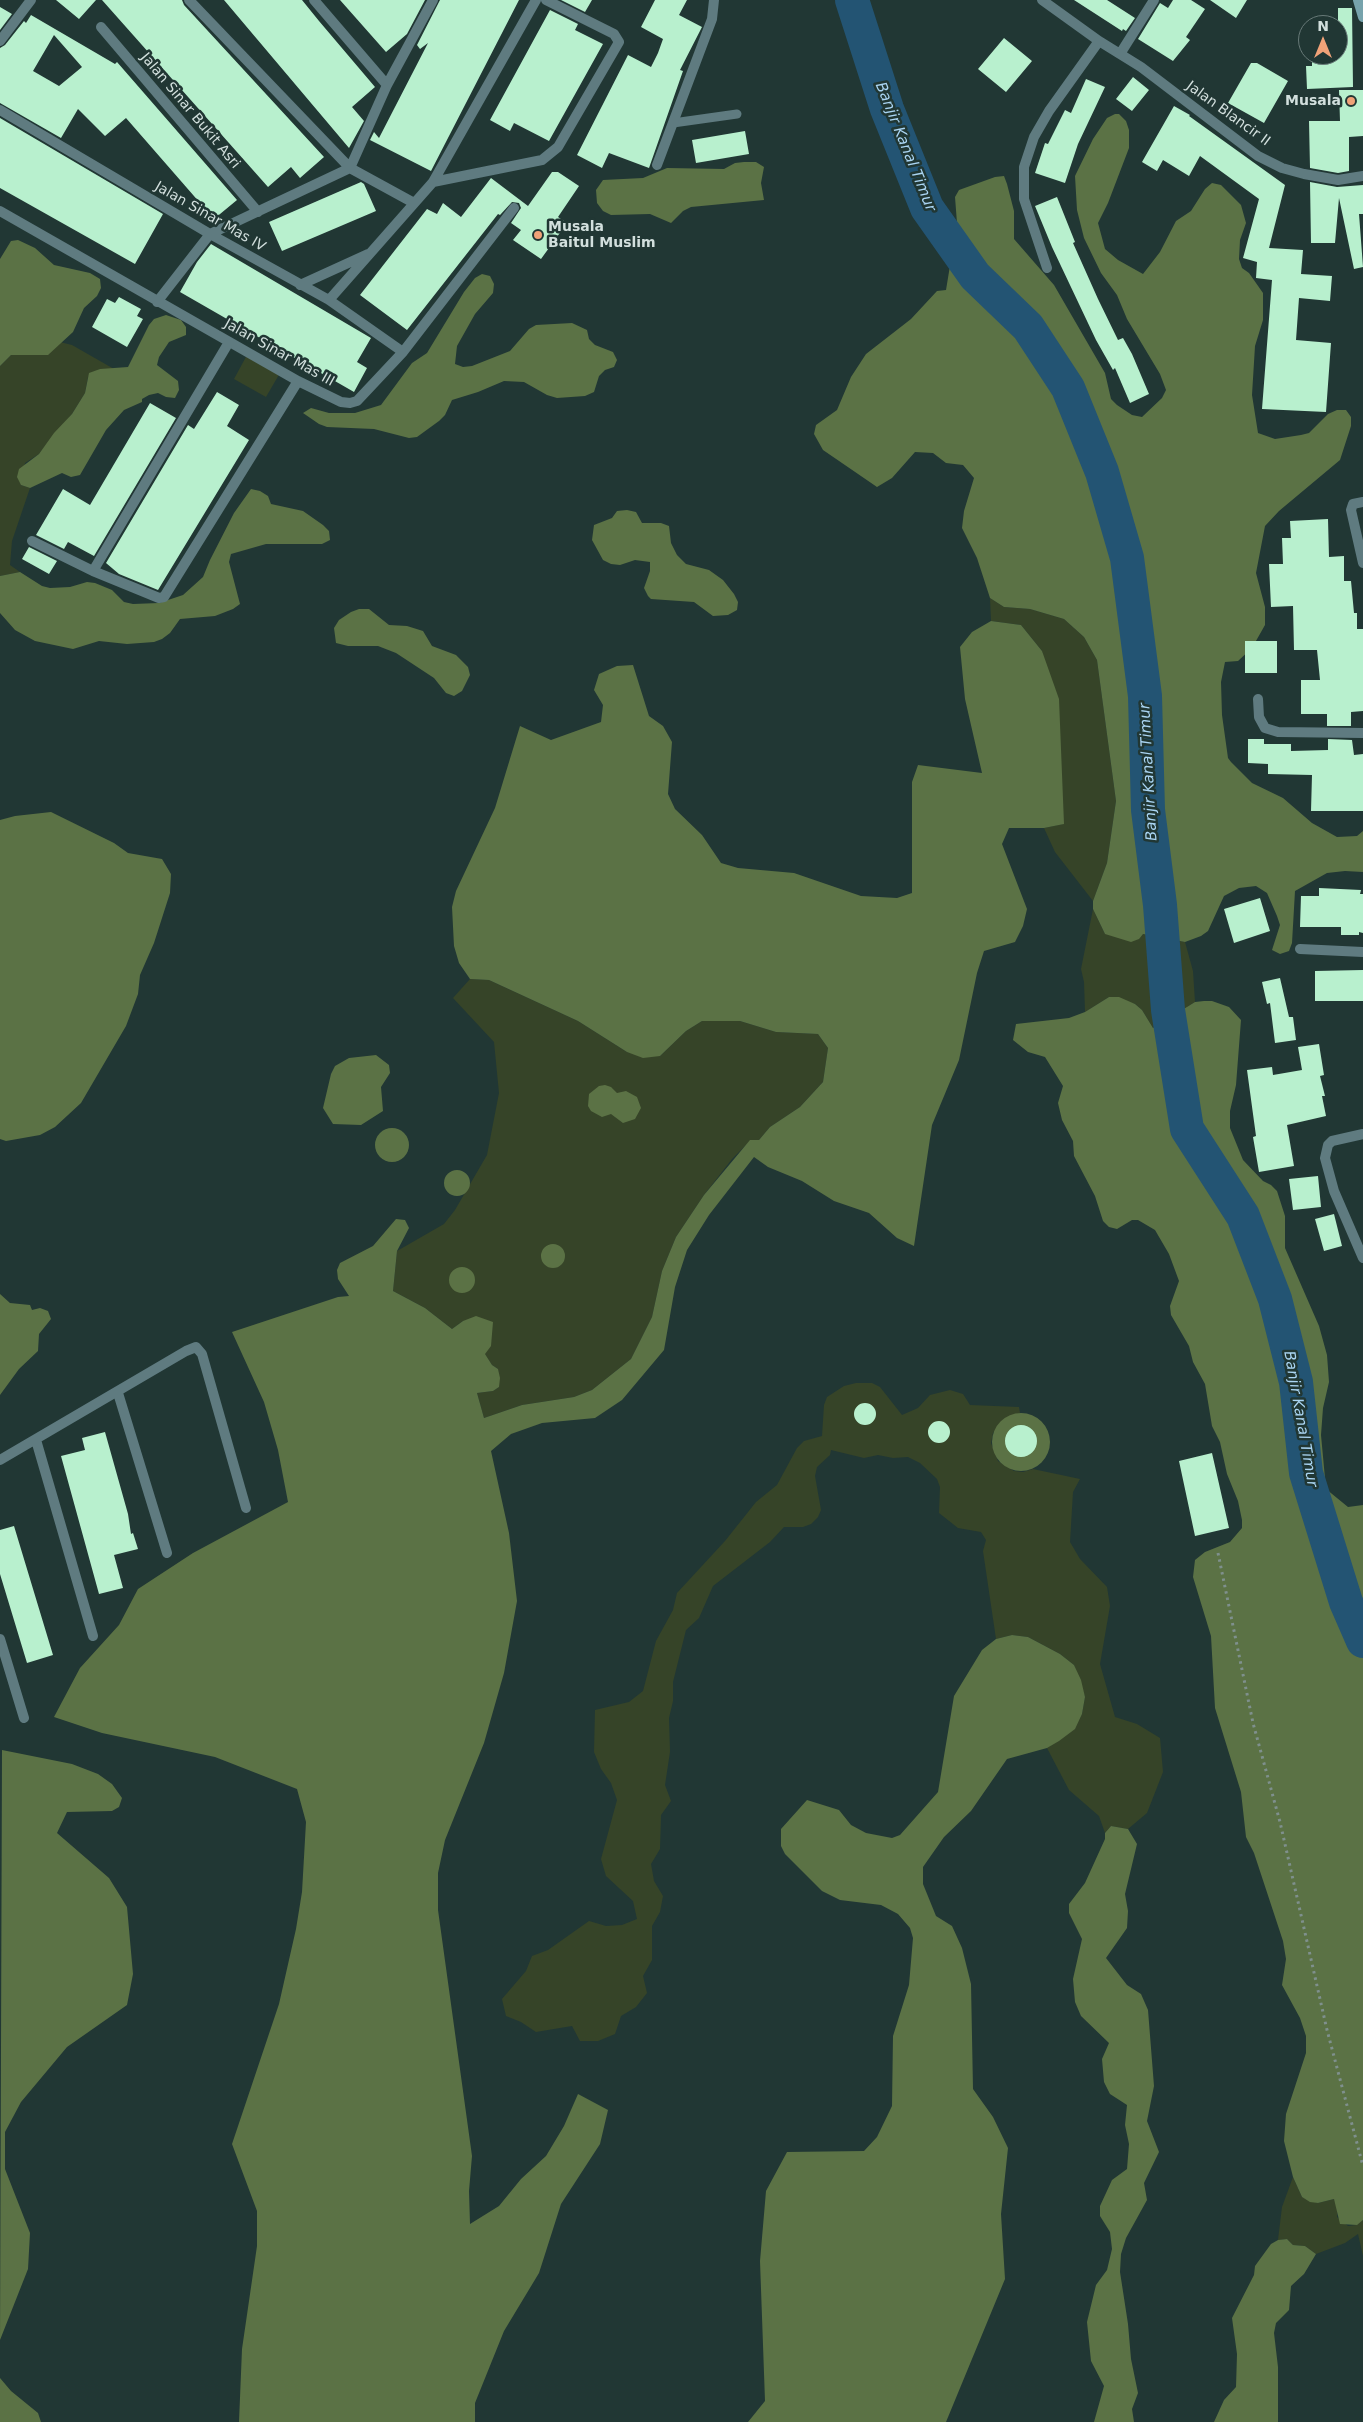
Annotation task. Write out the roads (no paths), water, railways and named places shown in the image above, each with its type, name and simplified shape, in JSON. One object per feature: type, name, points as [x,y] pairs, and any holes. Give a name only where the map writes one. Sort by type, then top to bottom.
[{"type":"street","points":[[0,41],[31,0]]},
{"type":"street","points":[[189,0],[350,168],[414,203]]},
{"type":"street","points":[[314,0],[387,85]]},
{"type":"street","points":[[329,300],[433,182],[536,0]]},
{"type":"street","points":[[433,182],[542,160],[558,147],[619,42],[614,34],[546,0]]},
{"type":"street","points":[[657,165],[712,19],[714,0]]},
{"type":"street","name":"Jalan Blancir II","points":[[1042,0],[1099,41],[1141,67],[1258,156],[1282,168],[1304,174],[1338,180],[1363,176]]},
{"type":"street","points":[[1120,54],[1154,0]]},
{"type":"street","points":[[1358,0],[1363,17]]},
{"type":"street","points":[[157,302],[210,234],[350,168],[387,85],[431,1]]},
{"type":"street","name":"Jalan Sinar Bukit Asri","points":[[101,27],[258,212]]},
{"type":"street","points":[[1047,268],[1024,199],[1024,167],[1034,138],[1049,110],[1099,41]]},
{"type":"street","name":"Jalan Sinar Mas IV","points":[[0,110],[210,234],[329,300],[403,352]]},
{"type":"street","name":"Jalan Sinar Mas III","points":[[0,211],[298,381],[341,402],[357,401],[403,352],[514,208]]},
{"type":"street","points":[[300,285],[371,252]]},
{"type":"street","points":[[92,571],[229,342]]},
{"type":"street","points":[[32,541],[92,571],[159,598],[164,597],[298,381]]},
{"type":"street","points":[[1363,502],[1353,504],[1350,510],[1363,563]]},
{"type":"street","points":[[1258,699],[1259,717],[1265,728],[1278,732],[1363,733]]},
{"type":"street","points":[[1300,948],[1363,952]]},
{"type":"street","points":[[1363,1134],[1337,1139],[1328,1145],[1326,1158],[1327,1169],[1334,1191],[1358,1234],[1363,1258]]},
{"type":"street","points":[[0,1460],[118,1393],[191,1348],[199,1350],[246,1508]]},
{"type":"street","points":[[118,1393],[167,1552]]},
{"type":"street","points":[[36,1440],[94,1636]]},
{"type":"street","points":[[0,1639],[24,1718]]},
{"type":"lane","points":[[673,123],[737,114]]},
{"type":"waterway","name":"Banjir Kanal Timur","points":[[852,0],[887,109],[927,208],[975,276],[1028,327],[1068,388],[1102,472],[1127,558],[1145,696],[1148,810],[1160,905],[1168,1010],[1187,1129],[1243,1216],[1275,1299],[1296,1382],[1306,1473],[1346,1602],[1363,1641]]},
{"type":"place","name":"Musala","points":[[1351,101]]},
{"type":"place","name":"Musala Baitul Muslim","points":[[538,235]]}]
